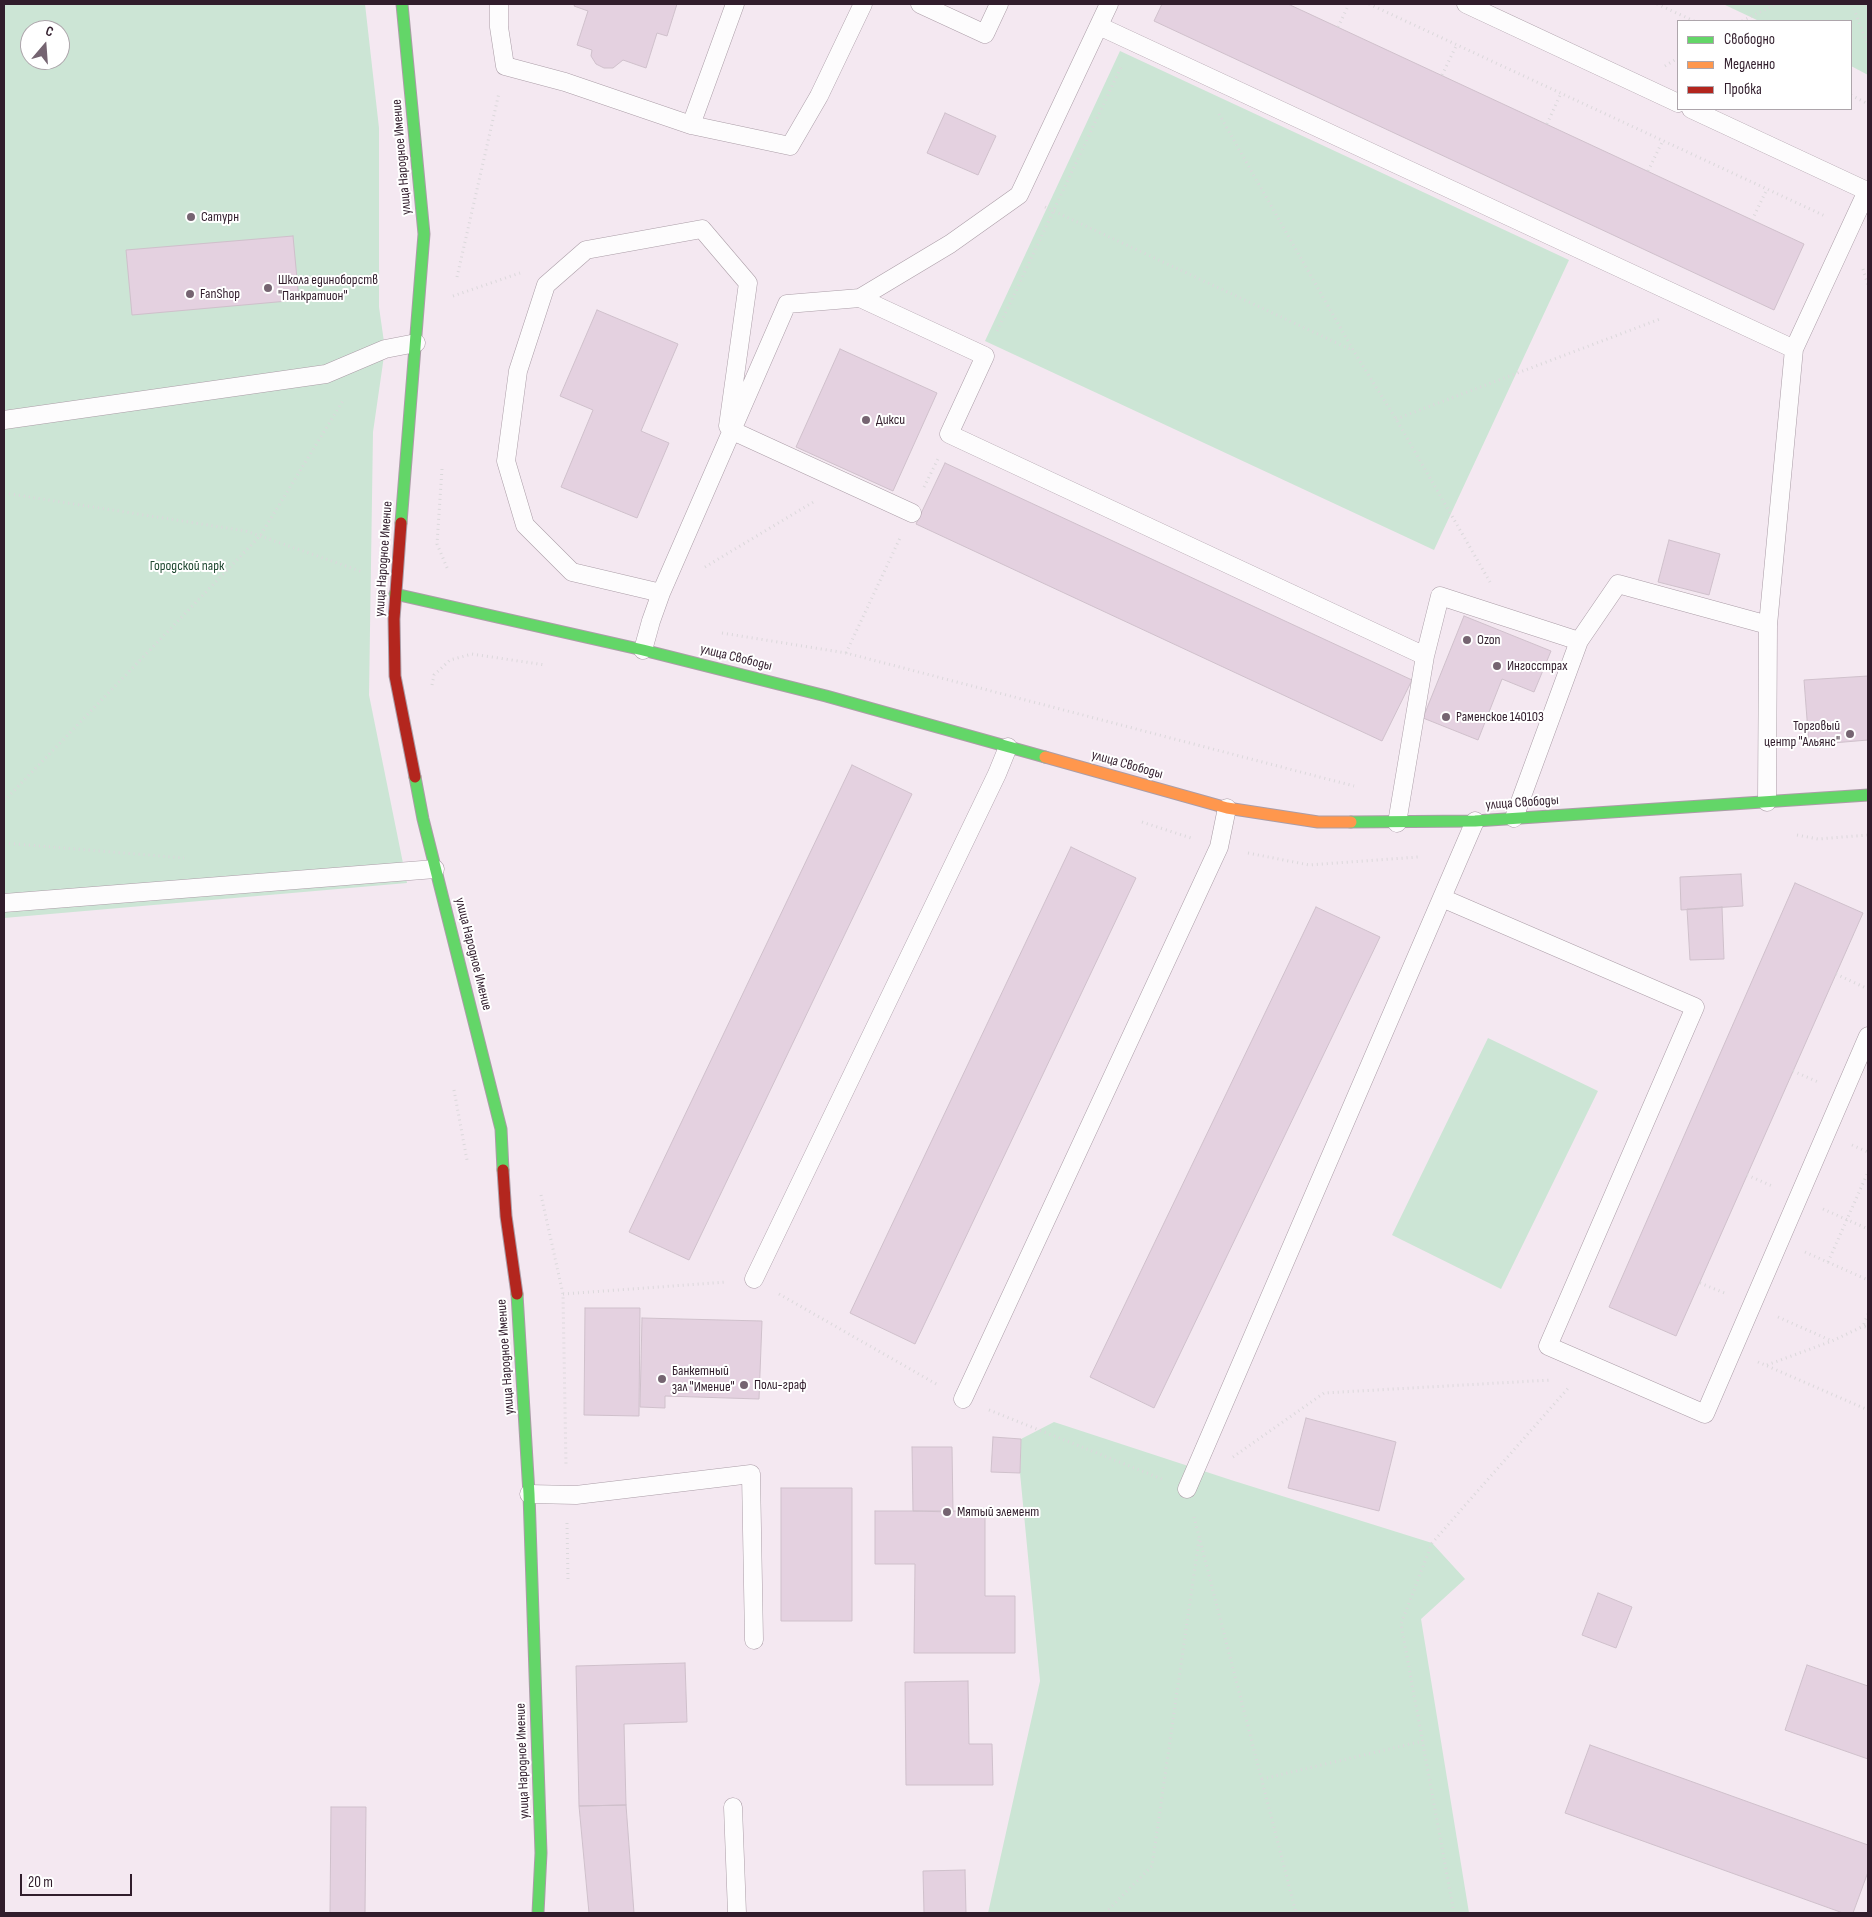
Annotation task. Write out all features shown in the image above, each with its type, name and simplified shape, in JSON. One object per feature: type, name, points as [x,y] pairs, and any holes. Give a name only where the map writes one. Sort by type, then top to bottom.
[{"type":"street","name":"улица Народное Имение","points":[[402,4],[424,234],[395,594],[395,676],[423,819],[501,1129],[506,1216],[519,1309],[529,1494],[542,1853],[538,1913]]},
{"type":"street","name":"улица Свободы","points":[[395,594],[643,650],[826,696],[1227,808],[1318,822],[1476,821],[1868,795]]},
{"type":"lane","points":[[500,4],[499,27],[505,66],[565,82],[691,125],[790,146],[819,96],[863,4]]},
{"type":"lane","points":[[691,125],[735,4]]},
{"type":"lane","points":[[920,4],[985,34],[1000,4]]},
{"type":"lane","points":[[643,650],[650,621],[661,593],[787,304],[860,298],[950,244],[1020,195],[1109,4]]},
{"type":"lane","points":[[1466,4],[1677,103]]},
{"type":"lane","points":[[1099,26],[1794,349]]},
{"type":"lane","points":[[1693,110],[1868,191],[1794,349],[1768,625],[1767,802]]},
{"type":"lane","points":[[661,593],[572,572],[525,525],[506,461],[518,371],[546,286],[586,250],[702,229],[748,283],[724,448]]},
{"type":"lane","points":[[860,298],[986,356],[949,434],[1425,656]]},
{"type":"lane","points":[[4,420],[326,374],[385,349],[416,343]]},
{"type":"lane","points":[[733,431],[912,513]]},
{"type":"lane","points":[[1514,818],[1579,641],[1618,584],[1768,625]]},
{"type":"lane","points":[[1397,823],[1425,656],[1440,596],[1579,641]]},
{"type":"lane","points":[[754,1280],[997,774],[1008,747]]},
{"type":"lane","points":[[963,1399],[1219,847],[1227,808]]},
{"type":"lane","points":[[1187,1489],[1476,821]]},
{"type":"lane","points":[[4,903],[435,869]]},
{"type":"lane","points":[[1442,898],[1695,1007],[1548,1346],[1705,1414],[1868,1036]]},
{"type":"lane","points":[[529,1494],[576,1495],[752,1474],[754,1640]]},
{"type":"lane","points":[[734,1807],[737,1913]]},
{"type":"path","points":[[1338,27],[1348,4]]},
{"type":"path","points":[[1369,4],[1850,228]]},
{"type":"path","points":[[1657,4],[1692,20]]},
{"type":"path","points":[[1744,20],[1776,4]]},
{"type":"path","points":[[1852,4],[1868,46]]},
{"type":"path","points":[[986,356],[1133,41]]},
{"type":"path","points":[[1442,75],[1457,44]]},
{"type":"path","points":[[452,306],[452,296],[505,66]]},
{"type":"path","points":[[1547,124],[1561,93]]},
{"type":"path","points":[[1852,96],[1868,104]]},
{"type":"path","points":[[1218,112],[1353,350],[1396,419],[1511,619]]},
{"type":"path","points":[[1648,171],[1663,140]]},
{"type":"path","points":[[1752,220],[1766,189]]},
{"type":"path","points":[[1020,195],[1353,350]]},
{"type":"path","points":[[452,296],[524,271]]},
{"type":"path","points":[[1396,419],[1698,305]]},
{"type":"path","points":[[4,801],[260,536],[346,394]]},
{"type":"path","points":[[949,434],[846,653],[1381,793],[1402,791]]},
{"type":"path","points":[[442,464],[437,544],[448,571]]},
{"type":"path","points":[[703,568],[846,483]]},
{"type":"path","points":[[1836,974],[1868,989]]},
{"type":"path","points":[[1828,1262],[1868,1172]]},
{"type":"path","points":[[1780,1241],[1868,1280]]},
{"type":"path","points":[[563,1294],[754,1280],[963,1399],[1187,1489],[1296,1913]]},
{"type":"path","points":[[1863,1326],[1868,1314]]},
{"type":"path","points":[[1766,1366],[1832,1341],[1868,1324]]},
{"type":"path","points":[[1863,1326],[1868,1328]]},
{"type":"path","points":[[1732,1350],[1868,1410]]},
{"type":"path","points":[[1454,1913],[1401,1624],[1432,1542],[1576,1378],[1616,1376]]},
{"type":"path","points":[[1227,1461],[1324,1393],[1557,1380]]},
{"type":"path","points":[[1105,1913],[1152,1866],[1199,1536]]},
{"type":"path","points":[[1262,1779],[1423,1741]]},
{"type":"green space","name":"Городской парк","points":[[4,4],[365,4],[379,128],[379,307],[385,349],[373,432],[369,695],[407,883],[4,918]]},
{"type":"green space","points":[[1723,4],[1868,4],[1868,75],[1852,67],[1852,20],[1757,20]]},
{"type":"green space","points":[[1120,51],[1569,260],[1434,550],[985,341]]},
{"type":"green space","points":[[1488,1038],[1598,1091],[1501,1289],[1392,1235]]},
{"type":"green space","points":[[1054,1422],[1432,1543],[1465,1579],[1421,1619],[1469,1913],[988,1913],[1040,1681],[1020,1473],[1021,1439]]},
{"type":"building","points":[[575,4],[677,4],[667,36],[657,33],[646,68],[623,60],[613,68],[604,68],[596,64],[591,56],[592,50],[577,45],[588,11],[574,6]]},
{"type":"building","points":[[1162,4],[1288,4],[1804,244],[1774,310],[1154,21]]},
{"type":"building","points":[[945,113],[996,136],[978,175],[927,153]]},
{"type":"building","points":[[293,236],[299,300],[132,315],[126,250]]},
{"type":"building","points":[[597,310],[678,344],[641,431],[669,443],[637,518],[561,487],[593,410],[560,396]]},
{"type":"building","name":"Дикси","points":[[840,349],[937,393],[893,491],[796,447]]},
{"type":"building","points":[[945,463],[1412,680],[1382,741],[916,524]]},
{"type":"building","points":[[1669,540],[1720,554],[1709,595],[1658,582]]},
{"type":"building","points":[[1464,616],[1551,651],[1534,692],[1502,679],[1478,740],[1423,718]]},
{"type":"building","points":[[1868,676],[1868,740],[1809,745],[1804,680]]},
{"type":"building","points":[[852,765],[912,794],[689,1260],[629,1232]]},
{"type":"building","points":[[1071,847],[1136,878],[915,1344],[850,1313]]},
{"type":"building","points":[[1741,874],[1743,906],[1681,910],[1680,877]]},
{"type":"building","points":[[1795,883],[1863,913],[1676,1336],[1609,1307]]},
{"type":"building","points":[[1316,907],[1380,937],[1154,1408],[1090,1377]]},
{"type":"building","points":[[1722,907],[1724,959],[1690,960],[1687,909]]},
{"type":"building","points":[[585,1308],[640,1308],[639,1416],[584,1415]]},
{"type":"building","points":[[642,1318],[762,1321],[759,1399],[665,1396],[665,1408],[640,1407]]},
{"type":"building","points":[[1306,1418],[1396,1442],[1379,1511],[1288,1488]]},
{"type":"building","points":[[993,1437],[1021,1439],[1020,1473],[991,1472]]},
{"type":"building","points":[[912,1447],[952,1447],[953,1512],[913,1511]]},
{"type":"building","points":[[781,1488],[852,1488],[852,1621],[781,1621]]},
{"type":"building","points":[[875,1511],[985,1511],[985,1596],[1015,1596],[1015,1653],[914,1653],[915,1564],[875,1564]]},
{"type":"building","points":[[1598,1593],[1632,1607],[1616,1648],[1582,1635]]},
{"type":"building","points":[[685,1663],[687,1722],[624,1724],[626,1805],[579,1806],[576,1666]]},
{"type":"building","points":[[1807,1665],[1868,1686],[1868,1759],[1785,1730]]},
{"type":"building","points":[[968,1681],[969,1744],[992,1744],[993,1785],[906,1785],[905,1682]]},
{"type":"building","points":[[1590,1745],[1868,1845],[1868,1872],[1853,1913],[1843,1913],[1565,1813]]},
{"type":"building","points":[[626,1805],[634,1913],[589,1913],[579,1806]]},
{"type":"building","points":[[331,1807],[366,1807],[365,1913],[330,1913]]},
{"type":"building","points":[[965,1870],[966,1913],[924,1913],[923,1871]]},
{"type":"traffic: fast","points":[[401,523],[424,234],[402,4]]},
{"type":"traffic: fast","points":[[395,594],[643,650],[826,696],[1045,757]]},
{"type":"traffic: fast","points":[[415,777],[423,819],[501,1129],[503,1170]]},
{"type":"traffic: fast","points":[[1351,822],[1475,821],[1868,795]]},
{"type":"traffic: fast","points":[[517,1294],[529,1494],[541,1853],[538,1913]]},
{"type":"traffic: slow","points":[[1045,757],[1227,808],[1318,822],[1351,822]]},
{"type":"traffic: jam","points":[[401,523],[394,619],[395,676],[415,777]]},
{"type":"traffic: jam","points":[[503,1170],[506,1216],[517,1294]]},
{"type":"place","name":"Сатурн","points":[[191,217]]},
{"type":"place","name":"Школа единоборств \"Панкратион\"","points":[[268,288]]},
{"type":"place","name":"FanShop","points":[[190,294]]},
{"type":"place","name":"Дикси","points":[[866,420]]},
{"type":"place","name":"Ozon","points":[[1467,640]]},
{"type":"place","name":"Ингосстрах","points":[[1497,666]]},
{"type":"place","name":"Раменское 140103","points":[[1446,717]]},
{"type":"place","name":"Торговый центр \"Альянс\"","points":[[1850,734]]},
{"type":"place","name":"Банкетный зал \"Имение\"","points":[[662,1379]]},
{"type":"place","name":"Поли-граф","points":[[744,1385]]},
{"type":"place","name":"Мятый элемент","points":[[947,1512]]}]
